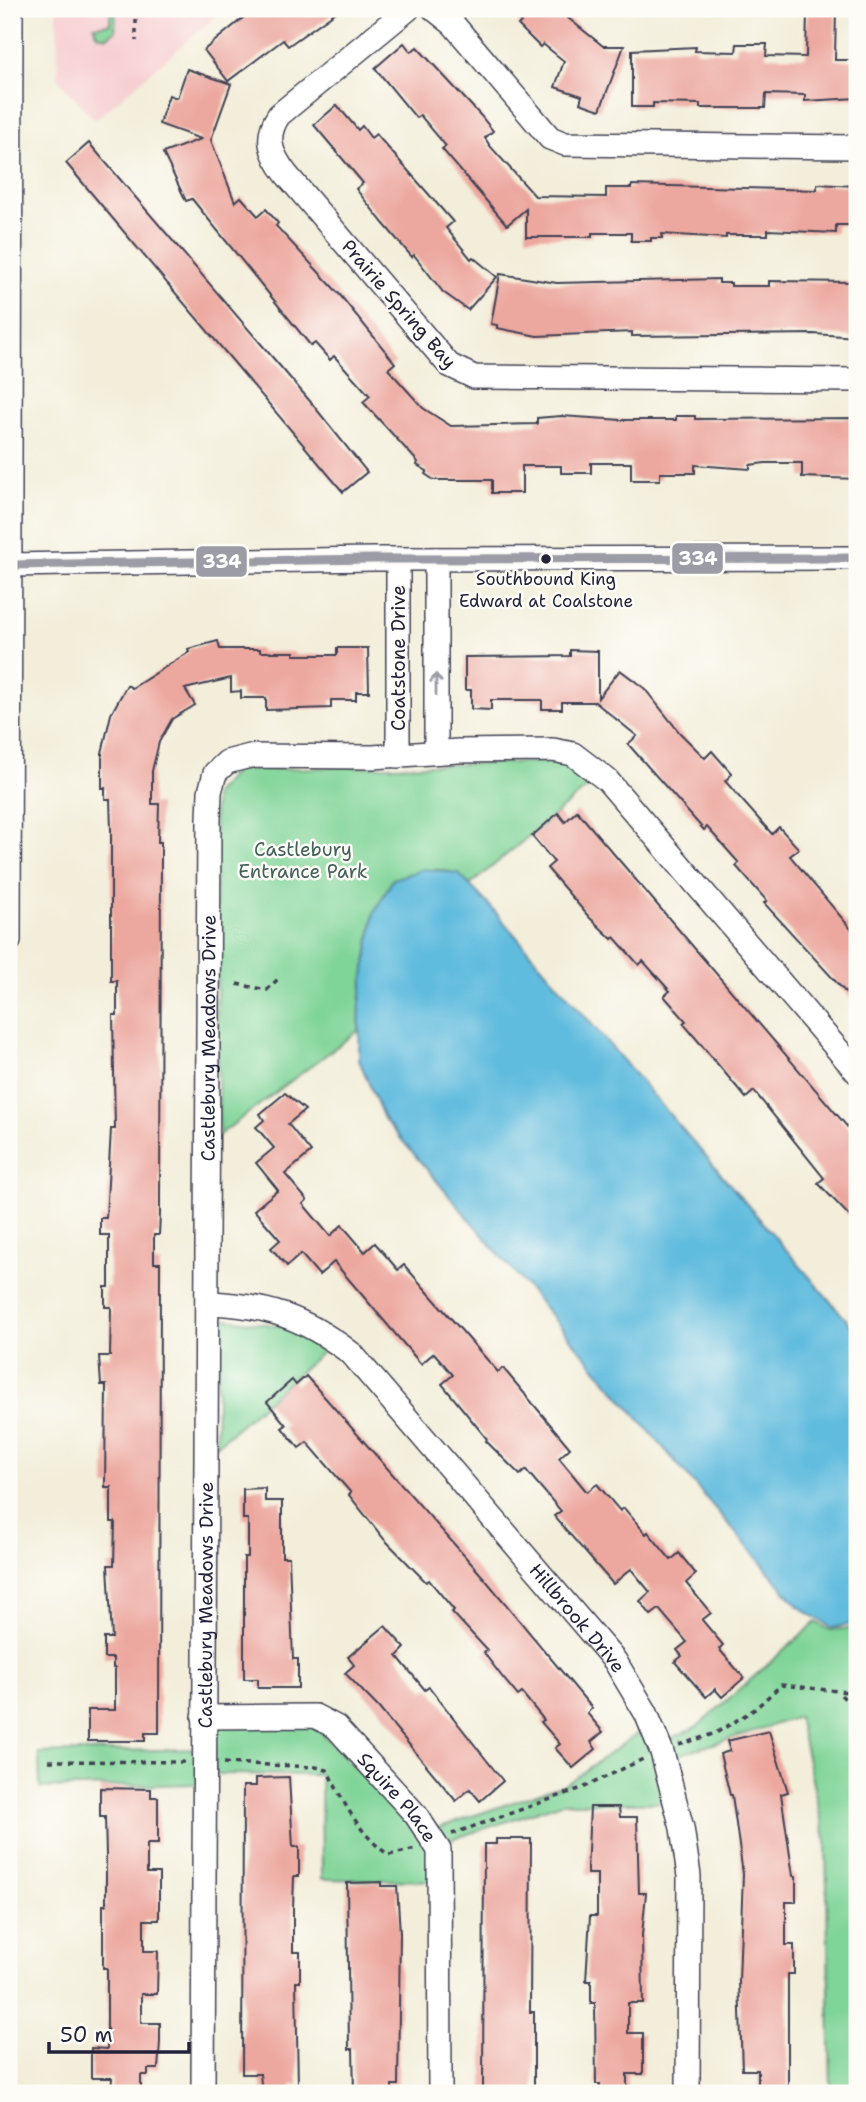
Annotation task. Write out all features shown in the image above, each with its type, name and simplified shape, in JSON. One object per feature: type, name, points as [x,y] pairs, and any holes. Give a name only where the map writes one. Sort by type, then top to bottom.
[{"type":"street","points":[[9,941],[11,9]]},
{"type":"street","name":"Prairie Spring Bay","points":[[408,9],[279,115],[270,132],[270,142],[276,160],[286,174],[449,365],[474,377],[857,380]]},
{"type":"street","points":[[434,9],[453,24],[550,138],[565,144],[857,147]]},
{"type":"street","points":[[9,565],[398,559],[857,558]]},
{"type":"street","name":"Coatstone Drive","points":[[398,559],[398,756]]},
{"type":"street","name":"Coatstone Drive","points":[[436,559],[436,752]]},
{"type":"street","name":"Castlebury Meadows Drive","points":[[203,2093],[209,819],[210,792],[215,773],[227,762],[250,756],[398,756],[436,752],[553,750],[573,754],[607,779],[857,1072]]},
{"type":"street","name":"Hillbrook Drive","points":[[207,1303],[270,1308],[321,1330],[352,1354],[615,1661],[646,1713],[662,1752],[682,1828],[689,1876],[688,2093]]},
{"type":"street","name":"Squire Place","points":[[204,1717],[315,1716],[336,1727],[416,1815],[439,1850],[440,2093]]},
{"type":"path","points":[[136,9],[136,41]]},
{"type":"path","points":[[237,984],[267,990],[278,979]]},
{"type":"path","points":[[49,1761],[204,1762],[316,1767],[327,1770],[372,1844],[389,1855],[406,1853],[585,1787],[662,1752],[716,1733],[755,1709],[781,1685],[857,1693]]},
{"type":"path","points":[[840,1693],[857,1710]]},
{"type":"shaded area","points":[[57,9],[225,9],[95,120],[58,79]]},
{"type":"green space","points":[[110,9],[116,9],[115,31],[107,37],[97,35],[94,26],[110,24]]},
{"type":"green space","name":"Castlebury Entrance Park","points":[[551,762],[570,764],[594,782],[470,885],[443,870],[424,870],[393,879],[374,913],[360,1002],[359,1030],[219,1135],[214,794],[237,770]]},
{"type":"green space","points":[[219,1318],[288,1327],[328,1347],[216,1446]]},
{"type":"green space","points":[[816,1622],[830,1630],[857,1628],[857,2093],[831,2093],[826,1842],[798,1717],[666,1759],[661,1743],[698,1726]]},
{"type":"green space","points":[[212,1723],[312,1723],[436,1852],[432,1881],[322,1879],[321,1775],[215,1774]]},
{"type":"green space","points":[[641,1731],[652,1755],[663,1803],[562,1803],[444,1842],[434,1829],[566,1784]]},
{"type":"green space","points":[[197,1749],[198,1784],[40,1788],[39,1753]]},
{"type":"water","points":[[424,869],[458,873],[490,906],[857,1332],[857,1623],[832,1628],[798,1606],[384,1119],[359,1060],[360,1002],[374,913],[393,879]]},
{"type":"building","points":[[254,9],[340,9],[288,46],[283,40],[228,81],[204,50]]},
{"type":"building","points":[[508,9],[561,9],[568,18],[603,46],[624,46],[600,110],[580,103],[582,96],[555,87],[564,61],[543,44],[540,47],[518,25],[521,22]]},
{"type":"building","points":[[807,9],[836,9],[835,60],[857,60],[857,98],[805,101],[805,95],[766,94],[765,108],[700,108],[700,104],[653,103],[653,107],[632,107],[632,50],[696,47],[695,51],[736,52],[737,44],[767,44],[766,56],[806,57]]},
{"type":"building","points":[[404,43],[411,52],[417,47],[481,116],[493,131],[485,138],[490,146],[535,196],[606,197],[606,188],[631,188],[632,185],[817,190],[817,184],[857,186],[857,225],[836,225],[836,233],[768,230],[768,235],[726,235],[726,238],[662,234],[662,238],[651,238],[651,241],[631,241],[631,233],[592,233],[592,237],[526,237],[526,209],[507,225],[442,149],[446,146],[420,115],[416,118],[375,68]]},
{"type":"building","points":[[187,69],[231,84],[211,140],[235,202],[241,197],[258,216],[266,209],[278,223],[276,226],[340,295],[395,363],[388,369],[423,408],[451,426],[537,424],[537,418],[561,416],[622,420],[676,420],[676,416],[695,416],[695,419],[857,418],[857,479],[802,477],[802,463],[765,463],[750,465],[750,469],[695,465],[695,473],[660,473],[660,480],[631,480],[631,463],[591,463],[591,473],[561,473],[561,466],[522,466],[522,493],[492,493],[492,480],[434,480],[425,474],[427,471],[417,465],[418,462],[363,402],[370,396],[334,356],[330,360],[315,343],[311,346],[192,199],[186,201],[163,153],[201,139],[159,124],[169,95],[177,98]]},
{"type":"building","points":[[337,105],[358,130],[362,126],[371,138],[376,134],[453,222],[446,228],[471,259],[473,257],[497,277],[468,310],[443,292],[414,255],[412,257],[383,223],[356,189],[363,183],[314,125]]},
{"type":"building","points":[[89,143],[309,400],[367,472],[343,492],[66,163]]},
{"type":"building","points":[[500,274],[557,283],[719,279],[719,283],[731,283],[731,286],[769,286],[769,281],[857,282],[856,337],[814,334],[632,336],[632,332],[537,336],[497,328],[497,325],[491,324]]},
{"type":"building","points":[[218,641],[220,649],[260,649],[260,652],[294,652],[294,655],[337,655],[337,648],[368,648],[369,692],[356,692],[356,700],[331,700],[331,708],[266,710],[266,698],[241,698],[241,691],[231,692],[231,678],[185,689],[195,705],[172,719],[159,742],[152,771],[152,804],[159,804],[158,842],[161,842],[160,1214],[159,1235],[154,1235],[154,1263],[160,1263],[159,1733],[145,1733],[145,1741],[88,1741],[88,1710],[115,1710],[113,1658],[104,1658],[104,1638],[112,1638],[108,1565],[114,1565],[115,1522],[111,1522],[111,1487],[105,1487],[106,1385],[101,1385],[99,1356],[110,1356],[111,1307],[105,1307],[105,1287],[109,1287],[109,1235],[100,1235],[100,1218],[106,1218],[111,1129],[115,1129],[113,1015],[117,1015],[117,981],[111,981],[110,799],[105,799],[105,788],[102,788],[102,753],[111,714],[127,685],[132,688],[189,652],[188,649]]},
{"type":"building","points":[[570,650],[598,651],[598,698],[620,670],[644,688],[680,733],[705,758],[712,751],[732,774],[725,781],[772,834],[779,827],[799,849],[790,856],[857,936],[857,1005],[764,903],[767,901],[736,866],[739,863],[707,827],[704,830],[628,744],[637,736],[595,702],[562,702],[562,709],[542,709],[542,700],[491,700],[491,710],[471,709],[471,690],[465,690],[465,657],[570,656]]},
{"type":"building","points":[[577,811],[857,1138],[857,1224],[818,1183],[824,1178],[754,1091],[746,1098],[683,1023],[686,1021],[664,996],[670,991],[643,961],[639,965],[614,937],[612,939],[589,917],[547,868],[554,862],[532,836],[558,813],[565,822]]},
{"type":"building","points":[[285,1093],[305,1110],[288,1124],[311,1152],[285,1174],[307,1200],[303,1204],[330,1236],[342,1225],[365,1252],[375,1243],[398,1270],[404,1265],[498,1372],[503,1368],[570,1448],[559,1458],[587,1492],[597,1484],[620,1511],[624,1508],[646,1534],[648,1532],[671,1560],[679,1553],[696,1574],[686,1583],[711,1613],[702,1620],[723,1645],[719,1649],[744,1678],[722,1697],[715,1689],[706,1697],[675,1662],[682,1656],[677,1650],[687,1642],[659,1609],[651,1615],[640,1601],[650,1592],[631,1569],[613,1584],[554,1516],[561,1511],[526,1470],[520,1475],[486,1441],[442,1384],[453,1375],[434,1353],[421,1364],[334,1262],[319,1275],[301,1254],[287,1266],[271,1248],[280,1240],[254,1210],[278,1190],[256,1163],[274,1148],[256,1127],[264,1120],[260,1114]]},
{"type":"building","points":[[306,1376],[484,1578],[592,1708],[587,1713],[603,1732],[591,1742],[596,1749],[573,1768],[555,1748],[560,1744],[541,1722],[544,1720],[522,1693],[518,1696],[503,1678],[484,1653],[487,1650],[452,1612],[454,1610],[429,1580],[426,1582],[384,1539],[349,1495],[351,1493],[307,1442],[299,1448],[282,1428],[286,1425],[267,1402],[292,1380],[296,1385]]},
{"type":"building","points":[[265,1488],[265,1501],[282,1501],[282,1557],[289,1557],[293,1659],[298,1659],[298,1688],[258,1688],[258,1679],[244,1679],[244,1557],[248,1557],[248,1519],[243,1519],[243,1489]]},
{"type":"building","points":[[385,1626],[405,1648],[397,1656],[425,1690],[429,1687],[503,1781],[480,1801],[470,1789],[456,1801],[378,1707],[345,1673],[354,1665],[348,1657]]},
{"type":"building","points":[[769,1731],[788,1792],[781,1794],[793,1876],[796,1876],[796,1902],[786,1902],[786,1945],[794,1945],[794,1974],[788,1974],[788,2093],[758,2093],[758,2070],[742,2070],[739,1981],[743,1874],[732,1795],[720,1754],[730,1751],[727,1741]]},
{"type":"building","points":[[289,1777],[293,1847],[299,1847],[299,1876],[294,1876],[293,1909],[293,1952],[300,1952],[300,1982],[296,1982],[298,2085],[292,2085],[292,2093],[262,2093],[260,2074],[242,2074],[243,1786],[256,1786],[256,1778]]},
{"type":"building","points":[[100,1788],[151,1789],[151,1797],[158,1797],[158,1844],[147,1844],[147,1873],[159,1873],[159,1920],[144,1920],[144,1951],[158,1951],[157,1994],[141,1994],[141,2023],[160,2023],[160,2042],[158,2069],[148,2069],[148,2075],[141,2075],[141,2093],[111,2093],[112,2078],[91,2078],[91,2048],[107,2049],[107,1968],[103,1968],[106,1854],[105,1817],[100,1817]]},
{"type":"building","points":[[590,1807],[619,1807],[620,1817],[637,1817],[639,1893],[646,1893],[642,1935],[643,2003],[628,2003],[628,2033],[643,2033],[643,2074],[627,2074],[627,2093],[600,2093],[600,2084],[596,2084],[595,2003],[591,2003],[591,1981],[586,1981],[590,1916],[597,1916],[597,1874],[587,1874]]},
{"type":"building","points":[[496,1839],[531,1839],[530,2012],[534,2012],[534,2093],[500,2093],[500,2089],[483,2089],[484,1844],[496,1844]]},
{"type":"building","points":[[381,1882],[381,1886],[397,1886],[400,1933],[398,2085],[392,2085],[392,2093],[354,2093],[353,2049],[349,2049],[347,1883]]},
{"type":"transit line","name":"334","points":[[10,565],[11,9]]},
{"type":"transit line","name":"334","points":[[10,565],[373,559],[857,558]]},
{"type":"place","name":"Southbound King Edward at Coalstone","points":[[546,559]]}]
